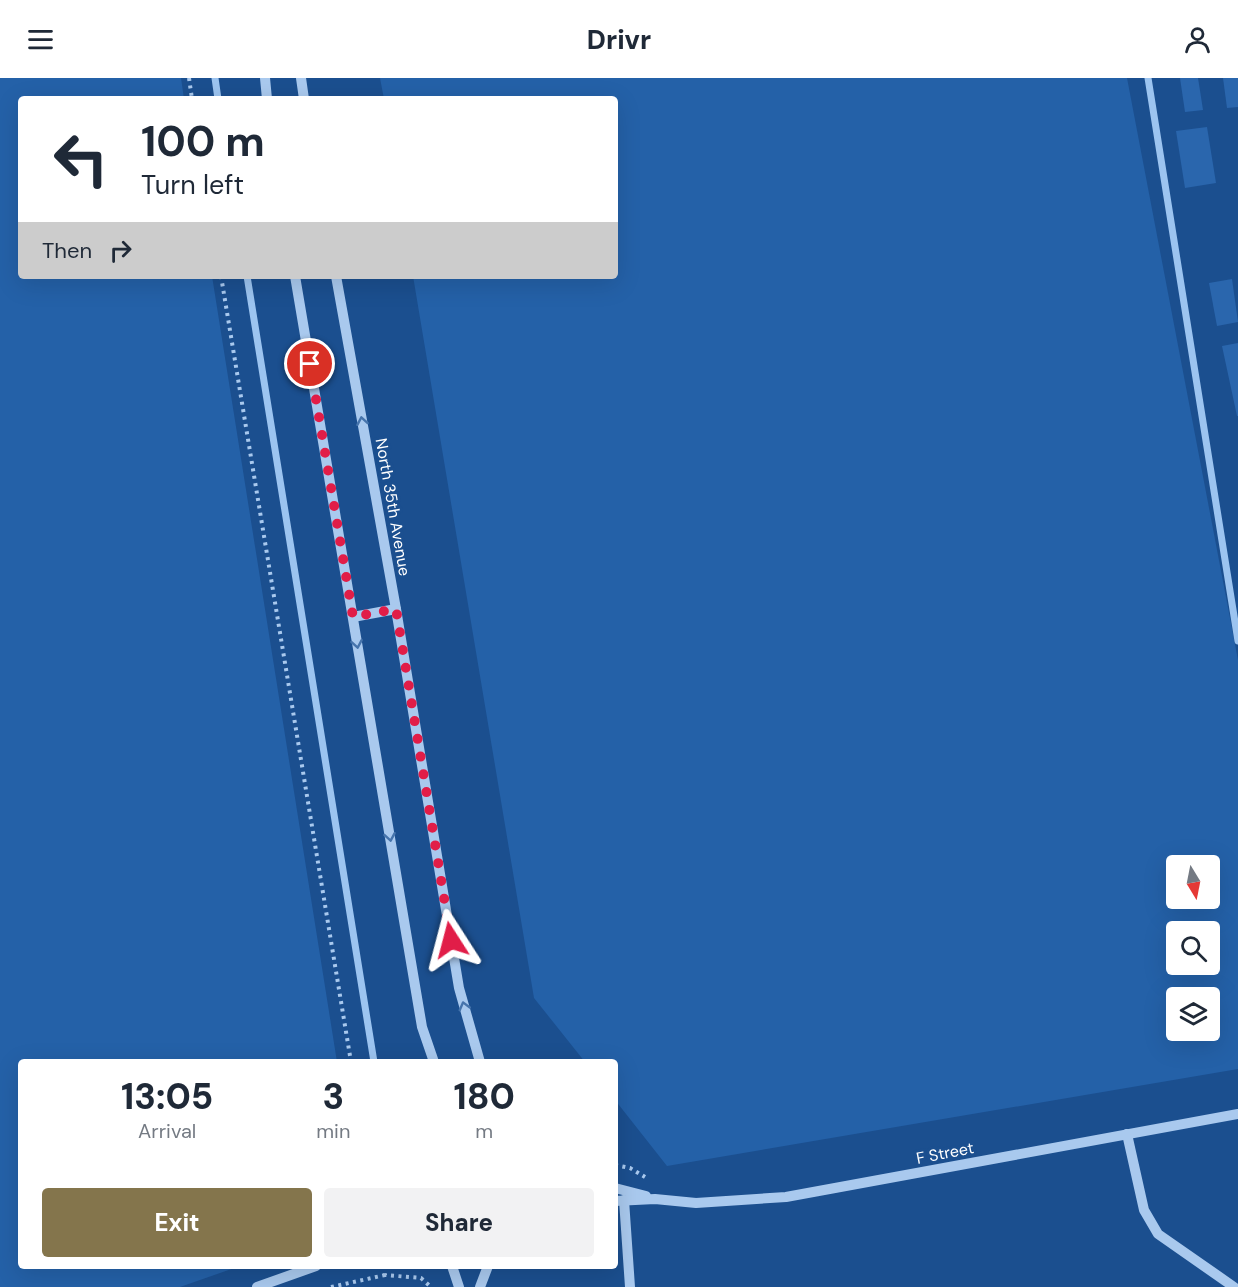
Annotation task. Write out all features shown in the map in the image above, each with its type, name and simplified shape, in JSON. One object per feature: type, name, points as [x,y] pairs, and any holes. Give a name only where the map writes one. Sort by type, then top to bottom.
[{"type":"street","points":[[265,78],[267,96]]},
{"type":"street","points":[[301,78],[304,96]]},
{"type":"street","points":[[296,279],[422,1027],[433,1059]]},
{"type":"street","name":"North 35th Avenue","points":[[337,279],[396,609],[459,988],[479,1059]]},
{"type":"street","points":[[353,617],[396,609]]},
{"type":"street","name":"F Street","points":[[619,1201],[655,1199],[696,1203],[786,1197],[1238,1114]]},
{"type":"street","points":[[1127,1134],[1144,1210],[1158,1234],[1234,1287]]},
{"type":"street","name":"F Street","points":[[618,1189],[655,1199]]},
{"type":"street","points":[[619,1201],[630,1287]]},
{"type":"street","points":[[295,1275],[301,1269]]},
{"type":"street","points":[[257,1287],[309,1269]]},
{"type":"street","points":[[453,1269],[459,1287]]},
{"type":"street","points":[[480,1287],[487,1269]]},
{"type":"path","points":[[189,78],[192,96]]},
{"type":"path","points":[[221,279],[351,1059]]},
{"type":"path","points":[[618,1166],[630,1168],[650,1180]]},
{"type":"path","points":[[385,1269],[385,1275]]},
{"type":"path","points":[[331,1287],[385,1275],[421,1278],[430,1287]]},
{"type":"shaded area","points":[[0,78],[181,78],[184,96],[18,96],[18,279],[212,279],[337,1059],[18,1059],[18,1269],[231,1269],[180,1287],[0,1287]]},
{"type":"shaded area","points":[[380,78],[1127,78],[1238,660],[1238,1069],[667,1166],[618,1104],[618,1059],[583,1059],[534,998],[414,279],[618,279],[618,96],[383,96]]},
{"type":"building","points":[[1180,78],[1198,78],[1203,110],[1185,112]]},
{"type":"building","points":[[1223,78],[1238,78],[1238,107],[1227,108]]},
{"type":"building","points":[[1207,127],[1216,183],[1185,188],[1176,131]]},
{"type":"building","points":[[1232,279],[1238,322],[1217,326],[1209,283]]},
{"type":"building","points":[[1238,343],[1238,416],[1237,416],[1222,346]]},
{"type":"waterway","points":[[215,78],[218,96]]},
{"type":"waterway","points":[[1148,78],[1238,641]]},
{"type":"waterway","points":[[247,279],[374,1059]]},
{"type":"route","points":[[310,364],[353,617],[396,609],[451,940]]}]
